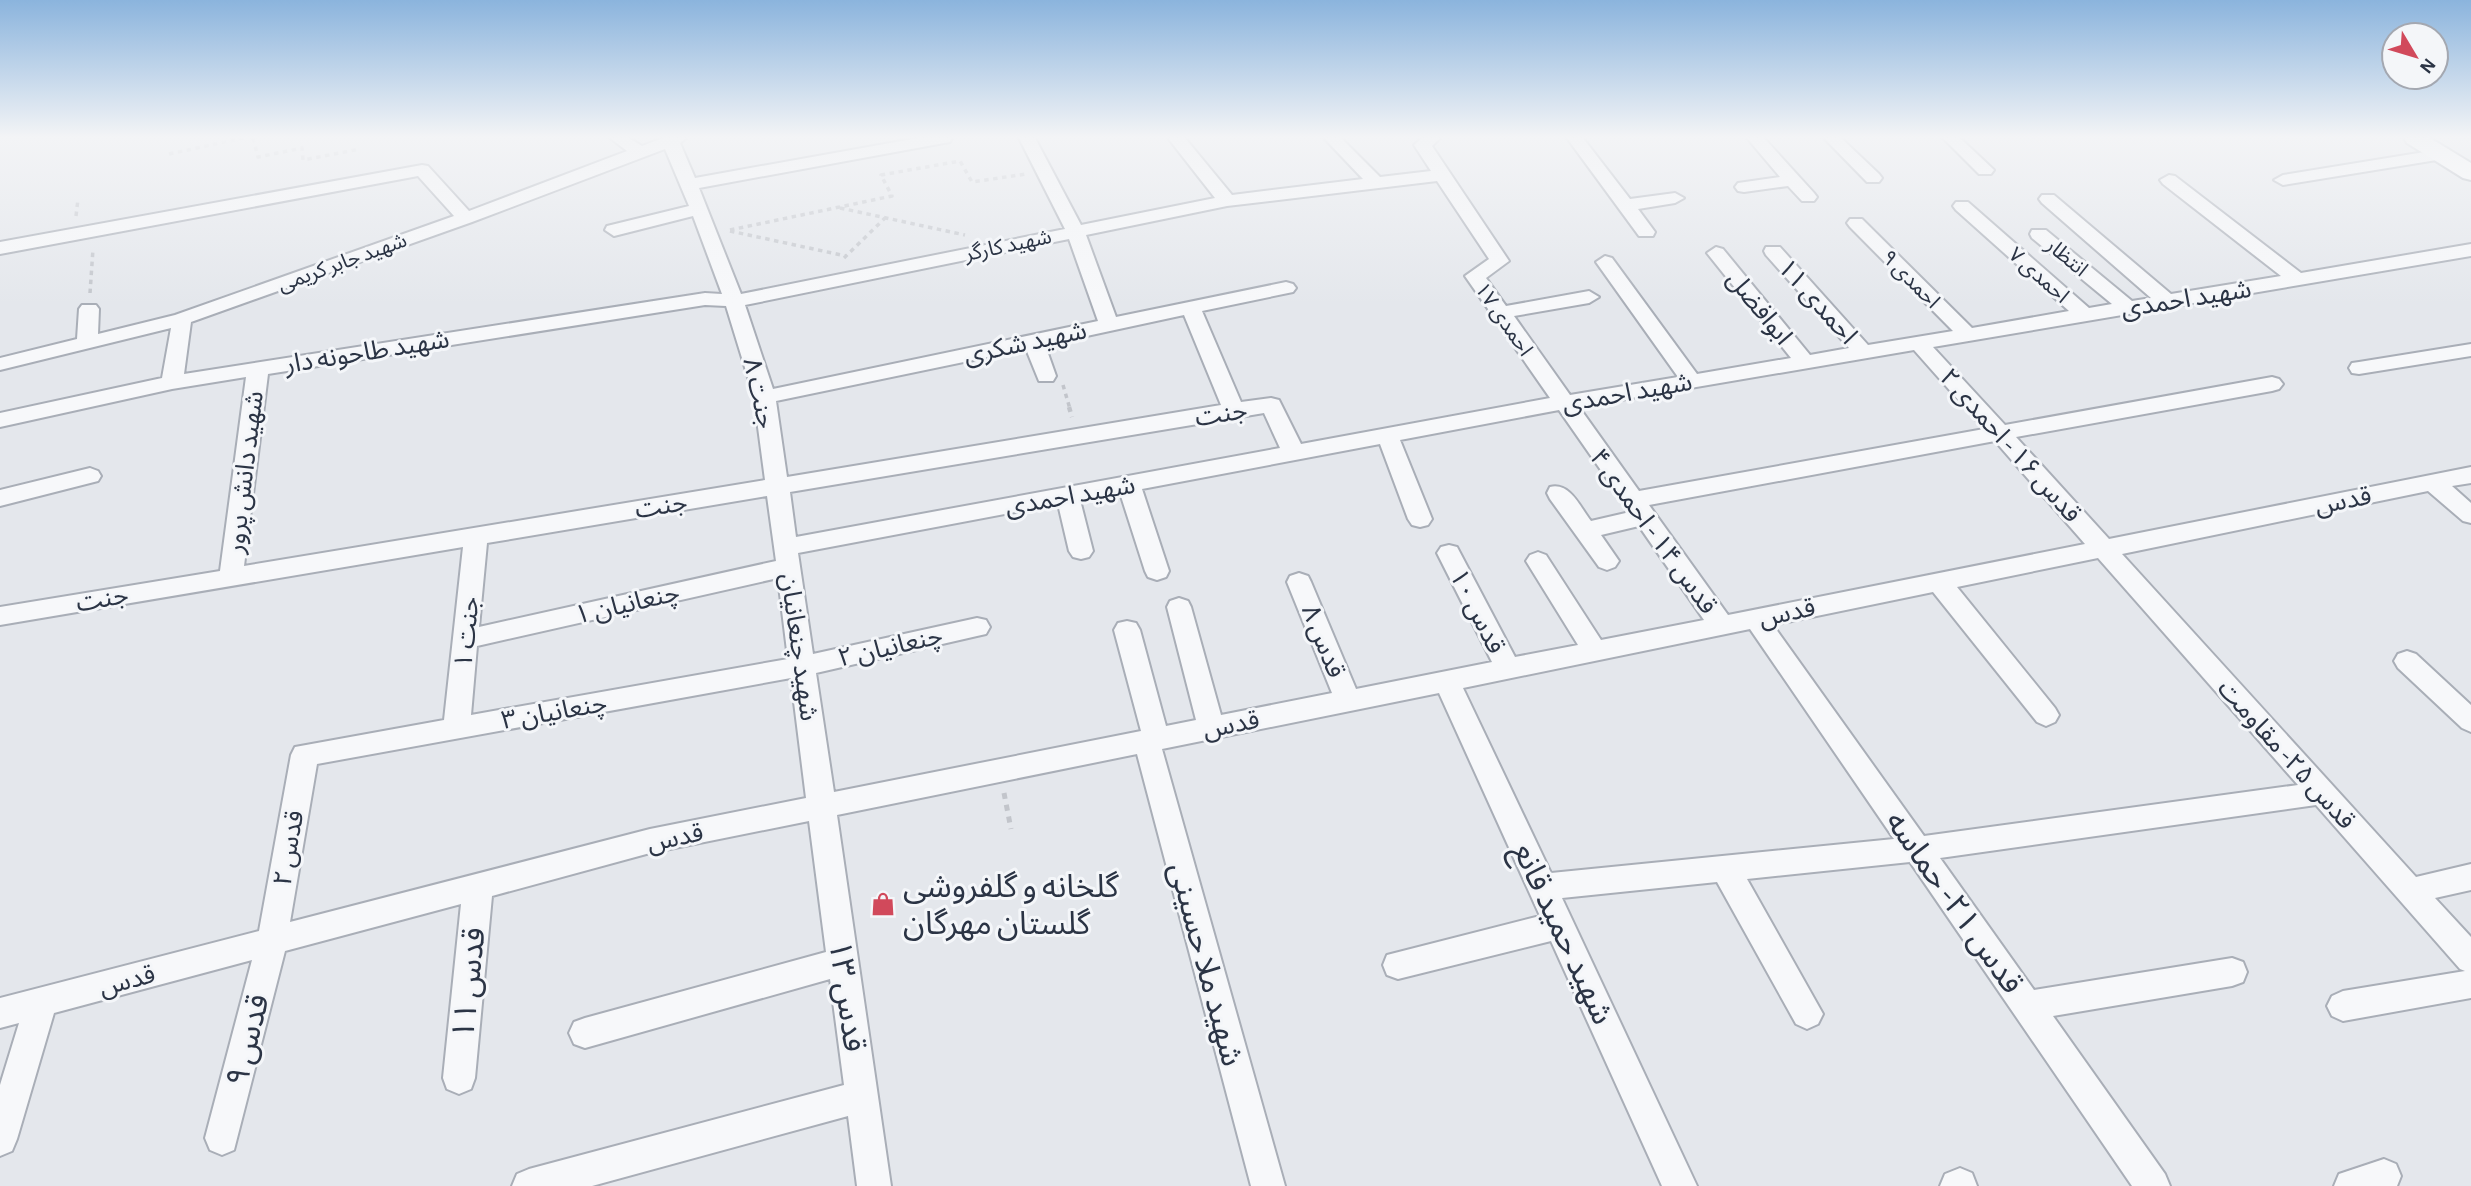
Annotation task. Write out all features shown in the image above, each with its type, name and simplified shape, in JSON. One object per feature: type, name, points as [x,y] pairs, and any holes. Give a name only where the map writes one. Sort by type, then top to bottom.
[{"type":"street","points":[[0,248],[297,193]]},
{"type":"street","points":[[443,193],[466,218]]},
{"type":"street","name":"شهید جابر کریمی","points":[[0,364],[182,319],[531,193]]},
{"type":"street","name":"جنت ۸","points":[[694,193],[701,209],[719,232],[736,301],[765,397],[777,487]]},
{"type":"street","points":[[1056,193],[1075,231],[1109,325]]},
{"type":"street","points":[[1221,193],[1227,201]]},
{"type":"street","name":"شهید کارگر","points":[[736,301],[1227,201],[1290,193]]},
{"type":"street","name":"احمدی ۱۷","points":[[1455,193],[1500,261],[1475,276],[1562,403]]},
{"type":"street","points":[[1617,193],[1646,232]]},
{"type":"street","points":[[1805,193],[1808,197]]},
{"type":"street","points":[[2186,193],[2299,281]]},
{"type":"street","points":[[1626,205],[1675,198]]},
{"type":"street","points":[[2048,199],[2167,301]]},
{"type":"street","name":"احمدی ۷","points":[[1962,206],[2085,315]]},
{"type":"street","points":[[614,230],[701,209]]},
{"type":"street","name":"احمدی ۹","points":[[1856,223],[1967,334]]},
{"type":"street","name":"انتظار","points":[[2039,234],[2127,307]]},
{"type":"street","name":"شهید احمدی","points":[[787,557],[1067,496],[1562,403],[2471,250]]},
{"type":"street","name":"احمدی ۱۱","points":[[1773,251],[1863,352]]},
{"type":"street","name":"ابوافضل","points":[[1716,253],[1805,362]]},
{"type":"street","points":[[1605,262],[1692,381]]},
{"type":"street","name":"شهید شکری","points":[[765,397],[1286,288]]},
{"type":"street","points":[[1500,313],[1589,296]]},
{"type":"street","name":"شهيد طاحونه دار","points":[[0,421],[172,382],[705,299],[736,301]]},
{"type":"street","points":[[1191,307],[1234,410]]},
{"type":"street","points":[[87,342],[89,309]]},
{"type":"street","points":[[172,382],[182,319]]},
{"type":"street","points":[[1032,341],[1046,376]]},
{"type":"street","name":"قدس ۱۶ - احمدی ۲","points":[[1918,342],[2104,547]]},
{"type":"street","points":[[2359,368],[2471,350]]},
{"type":"street","name":"شهید دانش پرور","points":[[231,575],[258,368]]},
{"type":"street","points":[[1585,531],[1638,508],[2000,434],[2272,384]]},
{"type":"street","name":"قدس ۱۴ - احمدی ۴","points":[[1562,403],[1722,626]]},
{"type":"street","name":"جنت","points":[[0,616],[231,575],[1270,405],[1294,453]]},
{"type":"street","points":[[1388,437],[1419,519]]},
{"type":"street","name":"قدس","points":[[0,1013],[650,841],[2471,475]]},
{"type":"street","points":[[0,498],[90,476]]},
{"type":"street","points":[[2432,483],[2471,515]]},
{"type":"street","points":[[1129,485],[1157,571]]},
{"type":"street","name":"شهید چنعانیان","points":[[777,487],[822,807]]},
{"type":"street","points":[[1558,493],[1607,561]]},
{"type":"street","points":[[1067,496],[1081,551]]},
{"type":"street","name":"جنت ۱","points":[[456,728],[476,535]]},
{"type":"street","name":"قدس ۲۵- مقاومت","points":[[2104,547],[2471,959]]},
{"type":"street","name":"قدس ۱۰","points":[[1449,553],[1508,669]]},
{"type":"street","name":"چنعانیان ۱","points":[[466,639],[787,557]]},
{"type":"street","points":[[1538,561],[1595,651]]},
{"type":"street","points":[[1938,581],[2046,715]]},
{"type":"street","name":"قدس ۸","points":[[1299,582],[1348,701]]},
{"type":"street","points":[[1179,607],[1211,729]]},
{"type":"street","name":"قدس ۲۱- حماسه","points":[[1756,619],[2152,1186]]},
{"type":"street","name":"چنعانیان ۲","points":[[803,666],[976,627]]},
{"type":"street","name":"شهید ملا حسینی","points":[[1127,630],[1151,741],[1268,1186]]},
{"type":"street","points":[[2407,661],[2471,722]]},
{"type":"street","name":"چنعانیان ۳","points":[[305,755],[803,666]]},
{"type":"street","name":"شهید حمید قانع","points":[[1447,681],[1680,1186]]},
{"type":"street","name":"قدس ۲","points":[[272,942],[305,755]]},
{"type":"street","points":[[1543,887],[1917,849],[2322,793]]},
{"type":"street","name":"قدس ۱۳","points":[[822,807],[874,1186]]},
{"type":"street","points":[[1725,868],[1807,1014]]},
{"type":"street","points":[[2409,891],[2471,877]]},
{"type":"street","name":"قدس ۱۱","points":[[459,1078],[478,887]]},
{"type":"street","points":[[1398,965],[1560,925]]},
{"type":"street","name":"قدس ۹","points":[[222,1138],[272,942]]},
{"type":"street","points":[[585,1033],[844,961]]},
{"type":"street","points":[[2027,1006],[2232,972]]},
{"type":"street","points":[[2343,1006],[2471,984]]},
{"type":"street","points":[[0,1139],[41,1003]]},
{"type":"street","points":[[529,1186],[862,1096]]},
{"type":"street","points":[[2351,1186],[2384,1176]]},
{"type":"path","points":[[719,232],[892,196],[891,193]]},
{"type":"path","points":[[838,208],[1010,245]]},
{"type":"path","points":[[816,285],[885,218]]},
{"type":"path","points":[[89,309],[95,231]]},
{"type":"path","points":[[719,232],[846,256]]},
{"type":"path","points":[[1046,376],[1061,374],[1077,436]]},
{"type":"path","points":[[1000,771],[1011,829]]},
{"type":"place","name":"گلخانه و گلفروشی گلستان مهرگان","points":[[883,904]]}]
